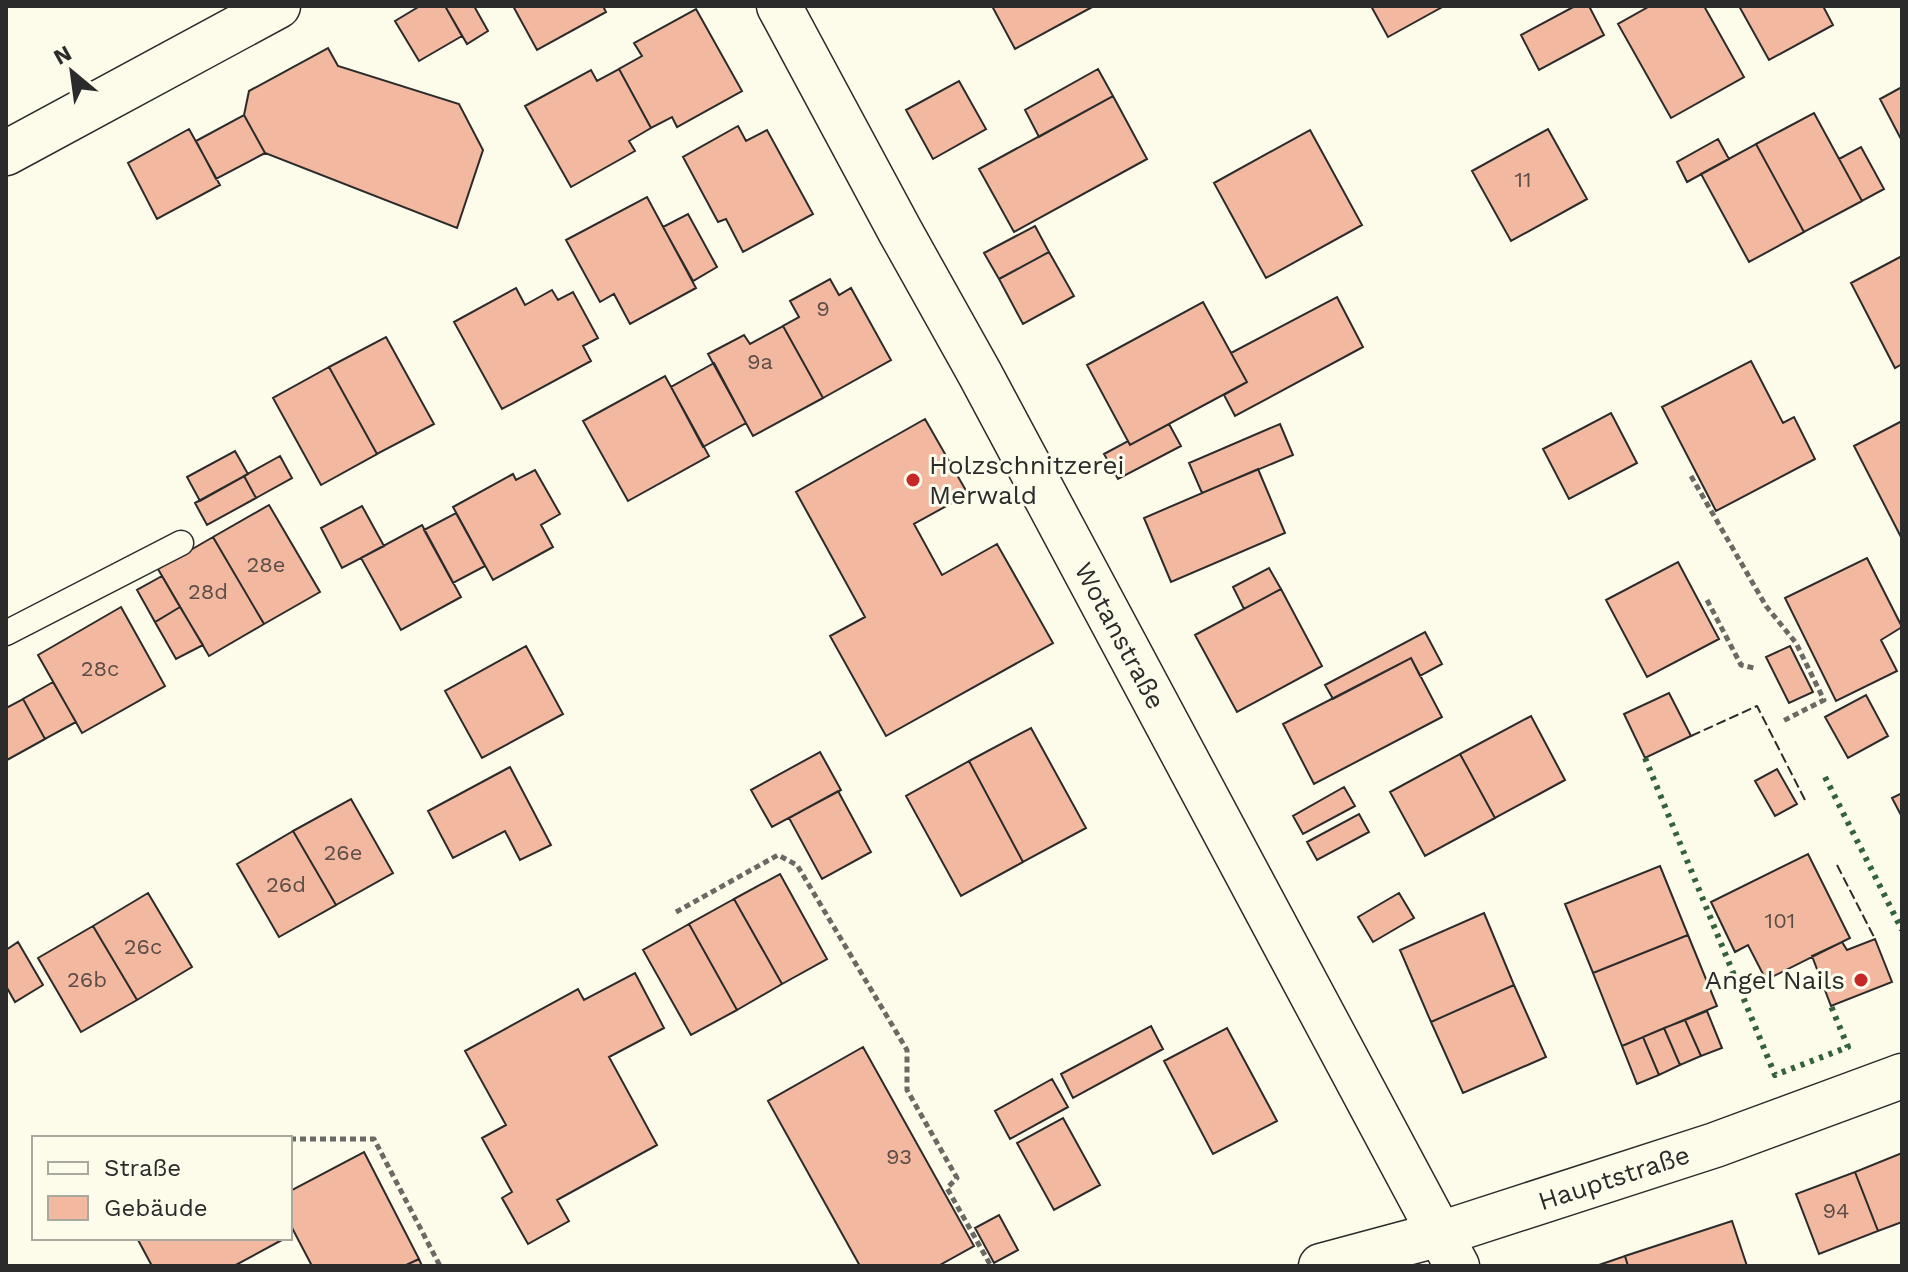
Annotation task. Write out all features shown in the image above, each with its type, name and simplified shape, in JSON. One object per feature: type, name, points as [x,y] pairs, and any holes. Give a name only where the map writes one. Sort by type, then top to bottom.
[{"type":"street","points":[[6,153],[278,6]]},
{"type":"street","name":"Wotanstraße","points":[[779,6],[980,374],[1448,1250]]},
{"type":"street","name":"Hauptstraße","points":[[1321,1266],[1448,1250],[1715,1145],[1902,1076]]},
{"type":"lane","points":[[6,633],[181,543]]},
{"type":"path","points":[[1691,476],[1766,606],[1796,643],[1824,700],[1781,722]]},
{"type":"path","points":[[1707,600],[1741,665],[1754,668]]},
{"type":"path","points":[[676,912],[778,855],[797,865],[907,1050],[907,1090],[957,1178],[947,1188],[991,1266]]},
{"type":"path","points":[[292,1139],[374,1139],[440,1266]]},
{"type":"building","points":[[420,6],[445,6],[462,36],[419,61],[395,21]]},
{"type":"building","points":[[445,6],[474,6],[488,31],[467,44]]},
{"type":"building","points":[[513,6],[603,6],[606,12],[537,50]]},
{"type":"building","points":[[992,6],[1094,6],[1015,49]]},
{"type":"building","points":[[1371,6],[1444,6],[1388,37]]},
{"type":"building","points":[[1575,6],[1589,6],[1604,35],[1539,70],[1521,35]]},
{"type":"building","points":[[1650,6],[1704,6],[1744,77],[1671,118],[1618,24]]},
{"type":"building","points":[[1739,6],[1823,6],[1833,25],[1769,60]]},
{"type":"building","points":[[696,9],[742,91],[677,127],[672,117],[651,128],[619,69],[642,56],[634,43]]},
{"type":"building","points":[[328,48],[338,66],[459,104],[483,150],[457,228],[265,153],[244,115],[249,91]]},
{"type":"building","points":[[619,69],[651,128],[629,141],[635,151],[571,187],[525,106],[591,70],[597,81]]},
{"type":"building","points":[[1098,69],[1113,96],[1039,137],[1025,110]]},
{"type":"building","points":[[959,81],[986,129],[933,159],[906,110]]},
{"type":"building","points":[[1902,87],[1902,141],[1880,99]]},
{"type":"building","points":[[1113,96],[1147,159],[1014,232],[979,169]]},
{"type":"building","points":[[1814,113],[1862,201],[1804,232],[1756,144]]},
{"type":"building","points":[[244,115],[265,153],[216,179],[196,141]]},
{"type":"building","points":[[738,126],[746,141],[767,130],[813,214],[743,252],[726,219],[718,222],[683,157]]},
{"type":"building","points":[[189,129],[220,185],[157,219],[128,163]]},
{"type":"building","points":[[1548,129],[1587,199],[1511,241],[1472,171]]},
{"type":"building","points":[[1310,130],[1362,225],[1266,278],[1214,183]]},
{"type":"building","points":[[1718,139],[1729,159],[1687,182],[1677,162]]},
{"type":"building","points":[[1756,144],[1804,232],[1749,262],[1701,174]]},
{"type":"building","points":[[1861,147],[1884,189],[1862,201],[1839,159]]},
{"type":"building","points":[[647,197],[696,288],[630,324],[614,294],[600,302],[566,240]]},
{"type":"building","points":[[688,214],[717,267],[693,281],[663,227]]},
{"type":"building","points":[[1035,226],[1049,252],[999,279],[984,253]]},
{"type":"building","points":[[1049,252],[1074,296],[1023,324],[999,279]]},
{"type":"building","points":[[1902,256],[1902,364],[1895,368],[1851,283]]},
{"type":"building","points":[[830,279],[839,295],[851,288],[891,360],[823,398],[783,326],[799,317],[790,301]]},
{"type":"building","points":[[516,288],[525,305],[552,290],[558,300],[573,292],[598,338],[583,346],[591,361],[502,409],[454,322]]},
{"type":"building","points":[[1337,297],[1363,347],[1235,416],[1224,395],[1247,382],[1231,353]]},
{"type":"building","points":[[1203,302],[1247,382],[1130,445],[1087,365]]},
{"type":"building","points":[[783,326],[823,398],[753,436],[708,354],[744,335],[750,344]]},
{"type":"building","points":[[386,337],[434,424],[377,454],[329,367]]},
{"type":"building","points":[[1751,361],[1783,423],[1794,417],[1815,459],[1716,511],[1662,407]]},
{"type":"building","points":[[714,363],[746,423],[703,447],[671,387]]},
{"type":"building","points":[[329,367],[377,454],[321,485],[273,398]]},
{"type":"building","points":[[665,376],[709,456],[628,501],[583,421]]},
{"type":"building","points":[[1611,413],[1637,463],[1569,499],[1543,449]]},
{"type":"building","points":[[925,419],[968,494],[914,524],[942,575],[997,544],[1053,643],[886,736],[830,636],[865,617],[796,492]]},
{"type":"building","points":[[1902,421],[1902,539],[1854,446]]},
{"type":"building","points":[[1169,424],[1181,446],[1118,479],[1104,454],[1128,441],[1130,445]]},
{"type":"building","points":[[1280,424],[1293,455],[1202,493],[1189,463]]},
{"type":"building","points":[[235,451],[248,474],[200,501],[187,477]]},
{"type":"building","points":[[280,456],[292,478],[256,498],[244,476]]},
{"type":"building","points":[[1258,469],[1285,533],[1171,582],[1144,518]]},
{"type":"building","points":[[535,470],[560,514],[541,525],[553,547],[493,580],[453,507],[513,474],[516,480]]},
{"type":"building","points":[[244,476],[256,498],[207,525],[195,503]]},
{"type":"building","points":[[269,505],[320,592],[264,624],[213,537]]},
{"type":"building","points":[[362,506],[384,546],[342,568],[321,528]]},
{"type":"building","points":[[456,513],[485,566],[453,583],[424,530]]},
{"type":"building","points":[[422,525],[461,597],[401,630],[361,558]]},
{"type":"building","points":[[213,537],[264,624],[209,656],[158,569]]},
{"type":"building","points":[[1867,558],[1902,627],[1881,640],[1897,671],[1836,701],[1785,598]]},
{"type":"building","points":[[1678,562],[1719,639],[1647,677],[1606,600]]},
{"type":"building","points":[[1269,568],[1281,589],[1244,609],[1233,587]]},
{"type":"building","points":[[162,576],[180,607],[155,622],[137,590]]},
{"type":"building","points":[[1281,589],[1322,666],[1237,712],[1195,635]]},
{"type":"building","points":[[121,607],[165,686],[82,733],[38,655]]},
{"type":"building","points":[[180,607],[203,645],[176,659],[155,622]]},
{"type":"building","points":[[1425,632],[1442,664],[1420,676],[1411,658],[1333,699],[1325,685]]},
{"type":"building","points":[[526,646],[563,714],[482,758],[445,691]]},
{"type":"building","points":[[1790,646],[1813,692],[1789,703],[1766,657]]},
{"type":"building","points":[[1411,658],[1442,717],[1314,784],[1283,724]]},
{"type":"building","points":[[53,682],[76,722],[45,739],[23,699]]},
{"type":"building","points":[[1669,693],[1691,736],[1645,758],[1624,714]]},
{"type":"building","points":[[1866,695],[1888,736],[1848,758],[1825,717]]},
{"type":"building","points":[[23,699],[45,739],[7,760],[6,708]]},
{"type":"building","points":[[1531,716],[1565,780],[1495,818],[1460,754]]},
{"type":"building","points":[[1031,728],[1086,828],[1023,862],[969,761]]},
{"type":"building","points":[[820,752],[841,790],[772,827],[751,790]]},
{"type":"building","points":[[1460,754],[1495,818],[1425,856],[1390,792]]},
{"type":"building","points":[[969,761],[1023,862],[961,896],[906,796]]},
{"type":"building","points":[[510,767],[551,845],[520,860],[505,831],[453,858],[428,811]]},
{"type":"building","points":[[1777,769],[1797,804],[1775,816],[1755,781]]},
{"type":"building","points":[[1344,787],[1355,806],[1303,834],[1293,816]]},
{"type":"building","points":[[838,791],[871,852],[822,879],[789,818]]},
{"type":"building","points":[[1902,793],[1902,817],[1892,798]]},
{"type":"building","points":[[351,799],[393,873],[336,905],[293,831]]},
{"type":"building","points":[[1359,814],[1369,832],[1317,860],[1307,842]]},
{"type":"building","points":[[293,831],[336,905],[279,937],[237,864]]},
{"type":"building","points":[[1808,854],[1850,938],[1766,980],[1748,945],[1735,952],[1711,902]]},
{"type":"building","points":[[1660,866],[1688,935],[1593,973],[1565,904]]},
{"type":"building","points":[[780,874],[827,959],[782,984],[734,899]]},
{"type":"building","points":[[148,893],[192,967],[137,1000],[93,926]]},
{"type":"building","points":[[1399,893],[1414,918],[1373,942],[1358,917]]},
{"type":"building","points":[[734,899],[782,984],[737,1010],[689,924]]},
{"type":"building","points":[[1484,913],[1514,985],[1431,1022],[1400,950]]},
{"type":"building","points":[[689,924],[737,1010],[691,1035],[643,950]]},
{"type":"building","points":[[93,926],[137,1000],[81,1032],[38,958]]},
{"type":"building","points":[[1688,935],[1717,1006],[1622,1046],[1593,973]]},
{"type":"building","points":[[1875,939],[1892,982],[1831,1006],[1812,956],[1842,942],[1847,950]]},
{"type":"building","points":[[18,942],[43,985],[15,1002],[6,986],[6,950]]},
{"type":"building","points":[[635,973],[664,1028],[609,1057],[657,1145],[557,1200],[569,1221],[528,1244],[502,1198],[512,1192],[482,1138],[506,1125],[465,1051],[578,989],[584,1000]]},
{"type":"building","points":[[1514,985],[1546,1057],[1463,1093],[1431,1022]]},
{"type":"building","points":[[1707,1011],[1722,1048],[1701,1056],[1685,1020]]},
{"type":"building","points":[[1685,1020],[1701,1056],[1680,1065],[1664,1028]]},
{"type":"building","points":[[1151,1026],[1163,1049],[1073,1098],[1061,1074]]},
{"type":"building","points":[[1227,1028],[1277,1121],[1213,1154],[1164,1061]]},
{"type":"building","points":[[1664,1028],[1680,1065],[1659,1075],[1643,1037]]},
{"type":"building","points":[[1643,1037],[1659,1075],[1637,1084],[1622,1046]]},
{"type":"building","points":[[863,1047],[974,1246],[938,1266],[860,1266],[768,1101]]},
{"type":"building","points":[[1052,1079],[1068,1107],[1010,1139],[995,1111]]},
{"type":"building","points":[[1063,1118],[1100,1185],[1054,1210],[1017,1143]]},
{"type":"building","points":[[364,1152],[419,1259],[404,1266],[312,1266],[292,1228],[292,1190]]},
{"type":"building","points":[[1902,1153],[1902,1222],[1878,1231],[1855,1172]]},
{"type":"building","points":[[1855,1172],[1878,1231],[1819,1254],[1796,1194]]},
{"type":"building","points":[[999,1215],[1018,1250],[994,1263],[975,1228]]},
{"type":"building","points":[[1732,1221],[1747,1266],[1628,1266],[1625,1256]]},
{"type":"building","points":[[138,1240],[282,1240],[234,1266],[152,1266]]},
{"type":"building","points":[[1625,1256],[1628,1266],[1596,1266]]},
{"type":"building","points":[[419,1259],[422,1266],[404,1266]]},
{"type":"hedge","points":[[1645,758],[1775,1075],[1848,1047],[1831,1006]]},
{"type":"hedge","points":[[1825,777],[1902,930]]},
{"type":"fence","points":[[1691,736],[1757,706],[1806,802]]},
{"type":"fence","points":[[1837,865],[1875,939]]},
{"type":"place","name":"Holzschnitzerei Merwald","points":[[913,480]]},
{"type":"place","name":"Angel Nails","points":[[1861,980]]}]
